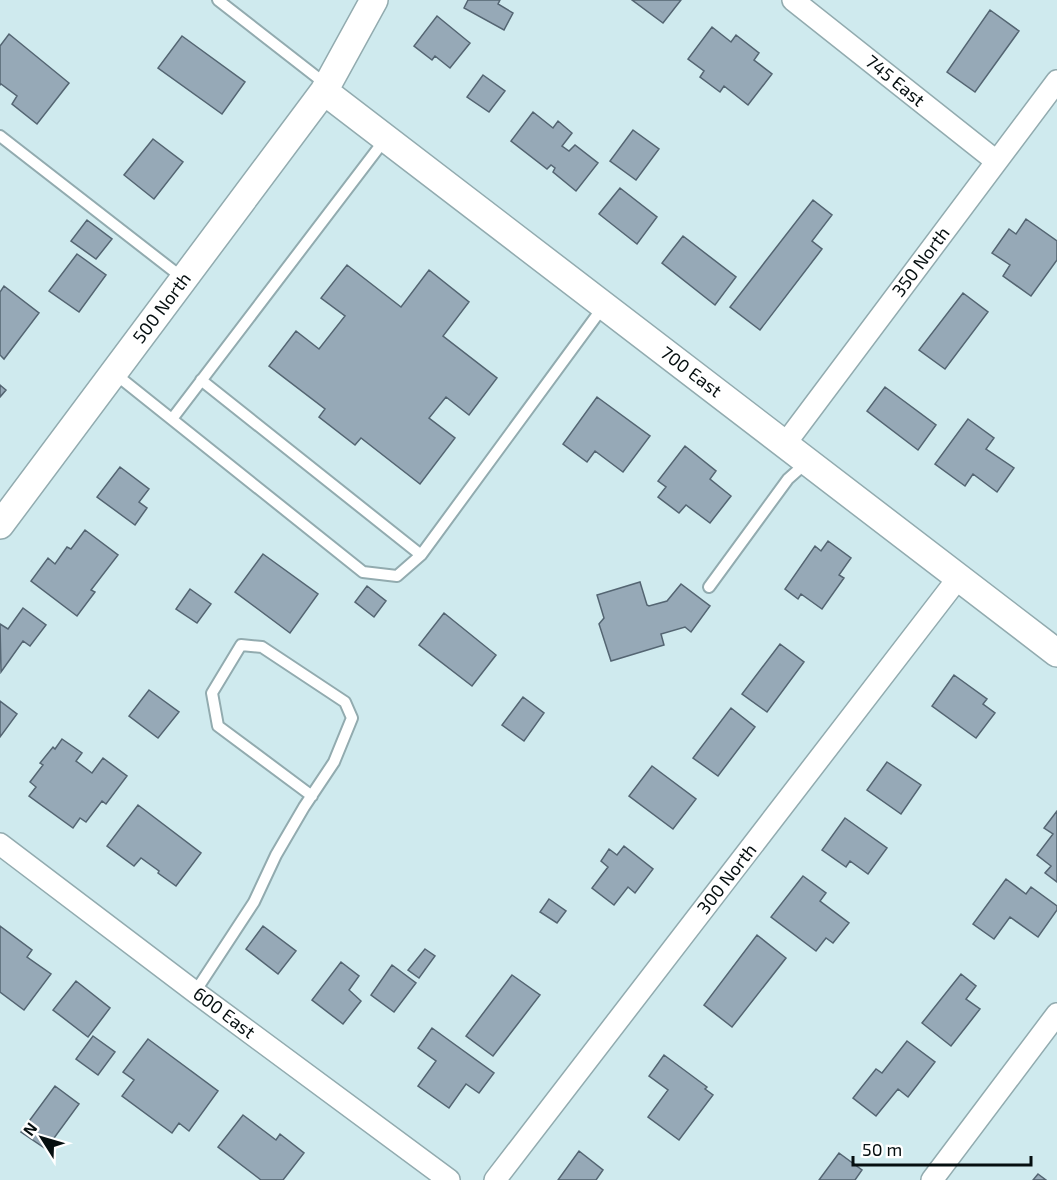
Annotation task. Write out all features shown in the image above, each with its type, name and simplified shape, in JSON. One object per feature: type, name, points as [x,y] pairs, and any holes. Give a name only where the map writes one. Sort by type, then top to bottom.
[{"type":"street","name":"500 North","points":[[0,525],[326,89],[374,0]]},
{"type":"street","name":"745 East","points":[[793,0],[996,161]]},
{"type":"street","name":"350 North","points":[[785,444],[1057,81]]},
{"type":"street","name":"700 East","points":[[326,89],[604,306],[1057,652]]},
{"type":"street","name":"300 North","points":[[495,1180],[959,577]]},
{"type":"street","name":"600 East","points":[[0,844],[449,1180]]},
{"type":"street","points":[[932,1180],[1057,1014]]},
{"type":"lane","points":[[218,0],[326,89]]},
{"type":"lane","points":[[0,136],[184,279]]},
{"type":"lane","points":[[172,419],[386,138]]},
{"type":"lane","points":[[114,373],[363,572],[397,576],[421,555],[604,306]]},
{"type":"lane","points":[[201,380],[421,555]]},
{"type":"lane","points":[[709,587],[788,479],[808,461]]},
{"type":"lane","points":[[195,992],[254,902],[276,855],[334,762],[352,718],[345,702],[262,647],[241,645],[212,693],[218,726],[312,796]]},
{"type":"building","points":[[468,0],[500,0],[498,4],[513,13],[504,30],[464,8]]},
{"type":"building","points":[[632,0],[681,0],[663,23]]},
{"type":"building","points":[[990,10],[1019,31],[975,92],[947,72]]},
{"type":"building","points":[[437,16],[470,43],[450,68],[435,56],[432,60],[414,46]]},
{"type":"building","points":[[712,27],[731,42],[736,35],[759,53],[754,60],[772,74],[748,105],[724,86],[720,92],[700,77],[704,71],[688,59]]},
{"type":"building","points":[[9,34],[69,83],[37,124],[12,104],[17,96],[0,85],[0,46]]},
{"type":"building","points":[[182,36],[245,82],[222,114],[158,68]]},
{"type":"building","points":[[483,75],[505,91],[489,112],[467,97]]},
{"type":"building","points":[[533,112],[553,128],[558,121],[572,133],[562,146],[569,151],[575,145],[598,163],[576,191],[553,172],[555,168],[551,165],[547,169],[511,141]]},
{"type":"building","points":[[633,130],[659,149],[636,180],[610,161]]},
{"type":"building","points":[[153,139],[183,162],[154,199],[124,175]]},
{"type":"building","points":[[620,188],[657,217],[637,244],[599,214]]},
{"type":"building","points":[[813,200],[832,215],[812,241],[822,249],[760,330],[730,307]]},
{"type":"building","points":[[1026,219],[1057,241],[1057,260],[1031,296],[1003,276],[1010,265],[992,253],[1009,229],[1016,234]]},
{"type":"building","points":[[87,220],[112,239],[96,259],[71,241]]},
{"type":"building","points":[[683,236],[736,277],[715,305],[662,263]]},
{"type":"building","points":[[77,254],[106,275],[79,312],[49,291]]},
{"type":"building","points":[[347,265],[401,307],[429,270],[469,302],[443,336],[497,378],[469,415],[446,397],[429,418],[455,438],[420,484],[361,438],[355,445],[319,417],[325,409],[269,366],[296,331],[319,349],[345,316],[321,298]]},
{"type":"building","points":[[4,286],[39,313],[4,359],[0,355],[0,292]]},
{"type":"building","points":[[963,293],[988,312],[945,369],[919,350]]},
{"type":"building","points":[[0,385],[6,390],[0,397]]},
{"type":"building","points":[[885,387],[936,425],[918,450],[867,411]]},
{"type":"building","points":[[597,397],[650,436],[623,472],[595,451],[587,462],[563,444]]},
{"type":"building","points":[[968,419],[994,438],[986,449],[1014,468],[997,492],[973,474],[965,486],[935,464]]},
{"type":"building","points":[[685,446],[716,471],[710,479],[731,496],[710,523],[686,505],[679,513],[658,497],[666,487],[658,481]]},
{"type":"building","points":[[120,467],[149,489],[139,502],[147,508],[135,525],[97,497]]},
{"type":"building","points":[[85,530],[118,555],[91,590],[95,592],[77,616],[31,581],[48,558],[55,564],[67,547],[71,549]]},
{"type":"building","points":[[828,541],[851,558],[839,575],[844,578],[822,609],[801,594],[798,599],[785,589],[815,546],[821,551]]},
{"type":"building","points":[[263,554],[318,594],[290,633],[235,592]]},
{"type":"building","points":[[640,582],[649,606],[667,601],[681,584],[710,606],[691,632],[685,627],[661,634],[664,645],[611,661],[599,624],[604,618],[597,595]]},
{"type":"building","points":[[367,586],[386,601],[374,617],[355,602]]},
{"type":"building","points":[[190,589],[211,604],[197,623],[176,609]]},
{"type":"building","points":[[23,608],[46,625],[30,646],[23,641],[1,672],[0,624],[8,629]]},
{"type":"building","points":[[444,613],[496,655],[472,686],[419,645]]},
{"type":"building","points":[[780,644],[804,662],[767,712],[742,694]]},
{"type":"building","points":[[954,675],[987,699],[983,704],[995,713],[976,738],[932,706]]},
{"type":"building","points":[[149,690],[179,712],[158,738],[129,716]]},
{"type":"building","points":[[523,697],[544,713],[524,741],[502,725]]},
{"type":"building","points":[[0,701],[17,714],[0,737]]},
{"type":"building","points":[[731,708],[755,727],[718,776],[693,758]]},
{"type":"building","points":[[62,739],[82,753],[76,761],[92,773],[103,758],[127,776],[106,804],[102,801],[86,822],[80,818],[73,828],[29,796],[36,787],[30,782],[43,765],[40,763]]},
{"type":"building","points":[[887,762],[921,785],[901,814],[867,790]]},
{"type":"building","points":[[652,766],[696,799],[673,829],[629,796]]},
{"type":"building","points":[[138,805],[201,853],[176,886],[141,858],[134,866],[107,846]]},
{"type":"building","points":[[1057,811],[1057,882],[1045,873],[1051,866],[1037,855],[1053,834],[1044,828]]},
{"type":"building","points":[[845,818],[887,848],[868,874],[850,861],[846,867],[822,850]]},
{"type":"building","points":[[624,846],[653,869],[635,893],[628,887],[614,905],[592,888],[608,867],[601,861],[609,849],[617,855]]},
{"type":"building","points":[[803,876],[826,893],[820,901],[849,923],[833,943],[826,938],[816,951],[771,917]]},
{"type":"building","points":[[1006,879],[1026,894],[1031,887],[1057,906],[1057,910],[1038,937],[1010,917],[994,939],[973,924]]},
{"type":"building","points":[[549,899],[566,911],[557,923],[540,912]]},
{"type":"building","points":[[0,926],[32,950],[27,957],[51,974],[24,1010],[0,992]]},
{"type":"building","points":[[263,926],[296,951],[278,974],[246,949]]},
{"type":"building","points":[[757,935],[786,958],[732,1027],[704,1005]]},
{"type":"building","points":[[425,949],[435,956],[419,978],[408,970]]},
{"type":"building","points":[[341,962],[359,976],[349,990],[361,1001],[343,1024],[312,1000]]},
{"type":"building","points":[[392,965],[416,983],[394,1012],[371,995]]},
{"type":"building","points":[[961,974],[976,986],[966,999],[980,1009],[951,1046],[922,1023]]},
{"type":"building","points":[[512,975],[540,995],[493,1056],[466,1036]]},
{"type":"building","points":[[76,981],[110,1008],[88,1037],[53,1010]]},
{"type":"building","points":[[432,1028],[494,1073],[479,1093],[466,1084],[449,1108],[418,1086],[436,1061],[418,1048]]},
{"type":"building","points":[[93,1036],[115,1052],[98,1075],[76,1059]]},
{"type":"building","points":[[148,1039],[218,1091],[189,1131],[179,1123],[172,1133],[122,1096],[134,1080],[123,1072]]},
{"type":"building","points":[[907,1041],[935,1062],[908,1097],[898,1089],[876,1116],[853,1098],[876,1069],[882,1073]]},
{"type":"building","points":[[664,1055],[707,1087],[705,1089],[713,1095],[679,1140],[648,1117],[668,1090],[649,1076]]},
{"type":"building","points":[[55,1086],[79,1104],[46,1149],[21,1132]]},
{"type":"building","points":[[243,1115],[276,1140],[280,1134],[304,1153],[283,1180],[261,1180],[218,1147]]},
{"type":"building","points":[[579,1151],[603,1170],[596,1180],[558,1180]]},
{"type":"building","points":[[839,1153],[862,1170],[855,1180],[819,1180]]},
{"type":"building","points":[[1038,1174],[1046,1180],[1033,1180]]}]
